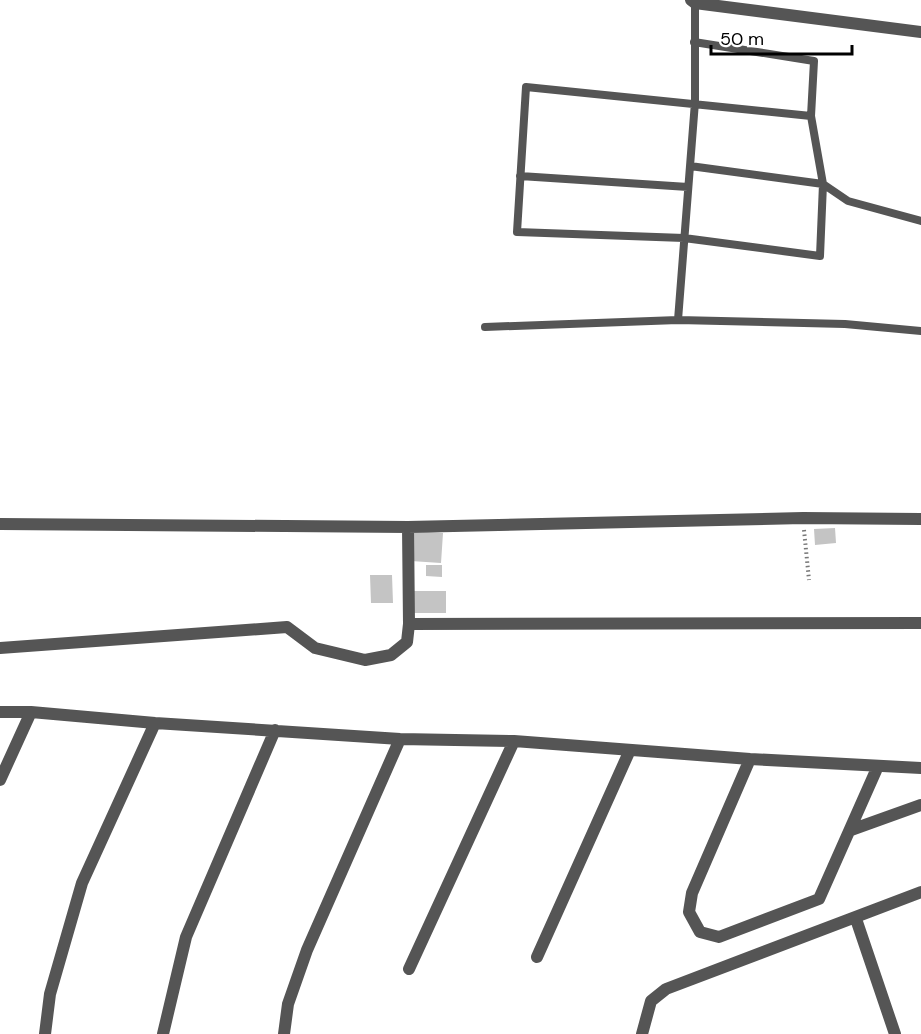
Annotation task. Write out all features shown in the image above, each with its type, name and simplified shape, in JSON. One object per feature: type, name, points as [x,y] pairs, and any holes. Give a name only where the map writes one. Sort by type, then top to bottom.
[{"type":"street","points":[[693,1],[921,32]]},
{"type":"street","points":[[0,524],[408,527],[803,518],[921,519]]},
{"type":"street","points":[[0,648],[287,627],[315,648],[365,660],[391,655],[407,642],[410,624],[408,527]]},
{"type":"street","points":[[410,624],[921,623]]},
{"type":"street","points":[[0,712],[31,712],[155,723],[399,739],[514,741],[750,759],[921,768]]},
{"type":"street","points":[[0,780],[31,712]]},
{"type":"street","points":[[45,1034],[50,994],[82,883],[155,723]]},
{"type":"street","points":[[163,1034],[186,937],[275,730]]},
{"type":"street","points":[[284,1034],[288,1004],[307,950],[399,739]]},
{"type":"street","points":[[409,969],[514,741]]},
{"type":"street","points":[[537,957],[630,750]]},
{"type":"street","points":[[750,759],[692,893],[689,912],[700,932],[719,937],[819,899],[878,766]]},
{"type":"street","points":[[851,830],[921,805]]},
{"type":"street","points":[[642,1034],[651,1001],[666,989],[856,919],[921,892]]},
{"type":"street","points":[[856,919],[895,1034]]},
{"type":"lane","points":[[678,320],[695,102],[693,1]]},
{"type":"lane","points":[[694,42],[814,61],[811,116],[823,184],[820,256],[684,238],[517,232],[526,87],[695,102],[811,116]]},
{"type":"lane","points":[[690,166],[823,184],[848,201],[921,220]]},
{"type":"lane","points":[[520,176],[688,187]]},
{"type":"lane","points":[[485,327],[678,320],[845,324],[921,331]]},
{"type":"path","points":[[803,518],[809,580]]},
{"type":"building","points":[[835,528],[836,543],[815,545],[814,529]]},
{"type":"building","points":[[412,531],[443,533],[441,563],[411,561]]},
{"type":"building","points":[[426,565],[442,565],[442,577],[426,576]]},
{"type":"building","points":[[370,575],[392,575],[393,603],[371,603]]},
{"type":"building","points":[[414,591],[446,591],[446,613],[414,613]]}]
